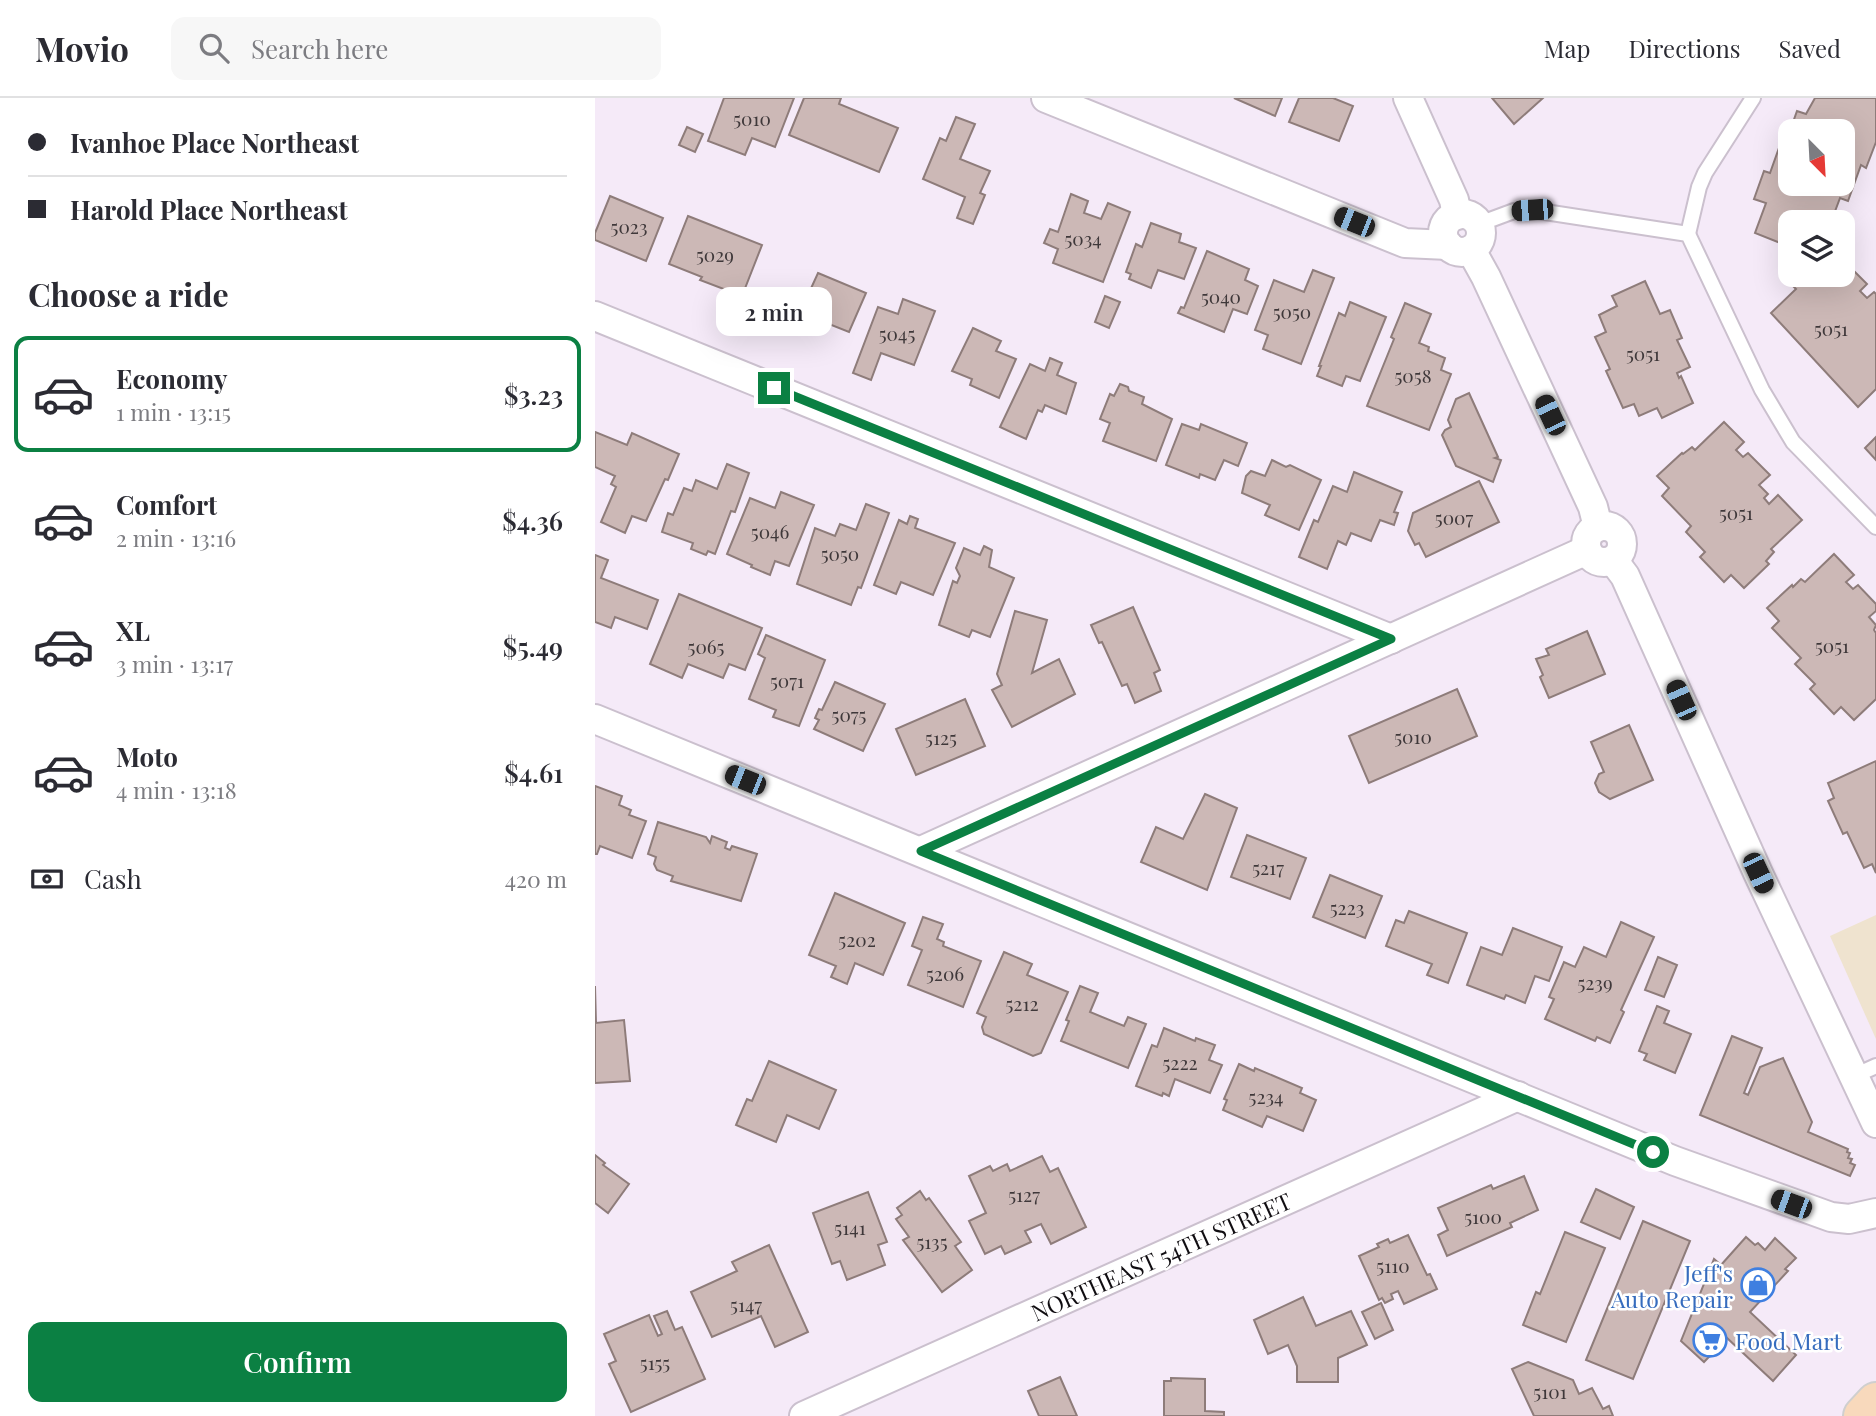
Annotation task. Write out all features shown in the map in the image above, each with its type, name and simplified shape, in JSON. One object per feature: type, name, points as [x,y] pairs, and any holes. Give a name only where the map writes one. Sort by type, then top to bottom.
[{"type":"main road","points":[[1863,1416],[1876,1402]]},
{"type":"street","points":[[1046,98],[1405,243],[1464,233]]},
{"type":"street","points":[[1408,98],[1454,200],[1464,233],[1593,507],[1593,559],[1606,563],[1613,560],[1625,576],[1758,873],[1865,1071],[1876,1123]]},
{"type":"street","points":[[595,316],[1391,639]]},
{"type":"street","points":[[921,851],[1391,639],[1592,539]]},
{"type":"street","points":[[595,719],[1675,1161],[1831,1217],[1849,1219],[1876,1213]]},
{"type":"street","name":"NORTHEAST 54TH STREET","points":[[804,1416],[1518,1096]]},
{"type":"lane","points":[[1753,98],[1705,173],[1688,234],[1762,390],[1793,442],[1876,527]]},
{"type":"lane","points":[[1464,233],[1514,211],[1532,210],[1688,234]]},
{"type":"shaded area","points":[[1876,915],[1876,1039],[1830,936]]},
{"type":"building","points":[[724,98],[794,98],[775,147],[752,138],[745,155],[708,141]]},
{"type":"building","points":[[804,98],[841,98],[839,104],[898,128],[879,172],[789,135]]},
{"type":"building","points":[[1234,98],[1282,98],[1275,116]]},
{"type":"building","points":[[1299,98],[1333,98],[1353,106],[1339,141],[1289,122]]},
{"type":"building","points":[[1492,98],[1543,98],[1514,124]]},
{"type":"building","points":[[1815,98],[1876,98],[1876,142],[1866,168],[1861,165],[1855,182],[1855,119],[1794,119],[1797,111],[1806,114]]},
{"type":"building","points":[[956,117],[975,124],[960,159],[990,171],[980,193],[985,195],[973,224],[957,218],[965,197],[923,179],[940,138],[946,141]]},
{"type":"building","points":[[687,127],[703,134],[695,152],[679,145]]},
{"type":"building","points":[[1778,151],[1778,196],[1850,196],[1848,201],[1840,198],[1836,210],[1778,210],[1778,242],[1755,233],[1766,203],[1754,199],[1764,171],[1770,173]]},
{"type":"building","points":[[1071,194],[1088,201],[1084,213],[1101,219],[1108,203],[1130,212],[1103,282],[1053,263],[1058,249],[1044,243],[1050,229],[1058,232]]},
{"type":"building","points":[[610,196],[663,218],[646,261],[595,240],[595,233]]},
{"type":"building","points":[[688,216],[762,245],[742,296],[700,280],[702,277],[669,264]]},
{"type":"building","points":[[1151,223],[1181,234],[1179,242],[1196,248],[1184,279],[1158,270],[1151,288],[1129,279],[1131,274],[1126,272],[1136,244],[1142,247]]},
{"type":"building","points":[[1207,251],[1249,269],[1245,280],[1258,286],[1247,314],[1233,309],[1224,332],[1178,313],[1181,307],[1184,308]]},
{"type":"building","points":[[1313,270],[1334,278],[1301,364],[1263,349],[1268,335],[1255,330],[1274,280],[1304,292]]},
{"type":"building","points":[[1855,272],[1867,284],[1860,291],[1867,298],[1874,292],[1876,294],[1876,389],[1858,407],[1771,313],[1796,289],[1794,287],[1855,287]]},
{"type":"building","points":[[818,273],[866,293],[849,332],[809,316],[805,325],[793,320]]},
{"type":"building","points":[[1645,281],[1660,314],[1670,310],[1682,338],[1677,340],[1690,367],[1677,373],[1679,378],[1681,376],[1693,403],[1662,418],[1657,408],[1639,416],[1634,404],[1623,408],[1606,371],[1610,369],[1595,337],[1606,332],[1599,315],[1617,306],[1612,296]]},
{"type":"building","points":[[1105,296],[1120,302],[1109,328],[1095,322]]},
{"type":"building","points":[[903,299],[935,311],[914,365],[881,353],[871,380],[853,373],[878,307],[898,314]]},
{"type":"building","points":[[1350,302],[1386,317],[1360,381],[1346,376],[1342,386],[1317,376],[1339,313],[1345,316]]},
{"type":"building","points":[[1405,303],[1431,314],[1419,343],[1429,347],[1428,351],[1445,358],[1441,370],[1451,374],[1429,430],[1367,406],[1394,339],[1391,337]]},
{"type":"building","points":[[973,328],[1001,341],[996,351],[1016,359],[999,398],[970,385],[972,379],[952,371]]},
{"type":"building","points":[[1050,358],[1062,363],[1057,375],[1076,383],[1066,414],[1045,405],[1042,412],[1038,410],[1026,439],[1000,427],[1030,364],[1045,371]]},
{"type":"building","points":[[1120,384],[1144,397],[1142,404],[1172,419],[1156,461],[1103,441],[1110,423],[1100,419],[1110,394],[1114,396]]},
{"type":"building","points":[[1469,393],[1498,457],[1495,458],[1501,460],[1493,482],[1456,466],[1442,435],[1451,427],[1448,420],[1456,399]]},
{"type":"building","points":[[1724,422],[1744,442],[1736,450],[1743,457],[1748,453],[1770,475],[1759,485],[1768,494],[1764,498],[1769,504],[1778,495],[1802,520],[1771,549],[1774,552],[1766,561],[1769,564],[1744,588],[1731,575],[1724,582],[1700,557],[1705,552],[1686,532],[1691,526],[1662,496],[1669,488],[1657,476],[1682,453],[1692,447],[1695,450]]},
{"type":"building","points":[[1182,424],[1199,430],[1201,424],[1247,443],[1238,466],[1224,460],[1215,480],[1200,474],[1199,478],[1166,465]]},
{"type":"building","points":[[595,432],[627,445],[632,433],[679,454],[646,521],[632,516],[625,533],[601,522],[616,487],[611,484],[615,476],[595,467]]},
{"type":"building","points":[[1876,437],[1876,460],[1865,448]]},
{"type":"building","points":[[1272,460],[1286,467],[1290,465],[1321,480],[1299,530],[1265,515],[1270,505],[1242,493],[1246,476],[1251,471],[1265,476]]},
{"type":"building","points":[[727,464],[749,473],[735,512],[731,511],[715,554],[708,551],[706,555],[691,549],[693,543],[662,532],[668,513],[673,515],[684,488],[692,491],[696,480],[717,489]]},
{"type":"building","points":[[1354,472],[1402,492],[1394,512],[1398,513],[1394,525],[1380,520],[1371,541],[1351,533],[1346,545],[1338,541],[1327,569],[1299,557],[1314,520],[1318,522],[1333,486],[1347,492]]},
{"type":"building","points":[[1479,481],[1499,522],[1426,557],[1419,543],[1415,545],[1408,531],[1413,513]]},
{"type":"building","points":[[781,492],[814,505],[789,566],[775,561],[770,575],[727,554],[750,498],[775,508]]},
{"type":"building","points":[[866,504],[889,513],[861,588],[858,587],[851,605],[797,584],[815,528],[835,536],[840,524],[856,530]]},
{"type":"building","points":[[910,516],[918,519],[915,528],[955,543],[933,595],[901,582],[896,594],[874,585],[899,520],[907,524]]},
{"type":"building","points":[[984,546],[992,550],[989,567],[1014,578],[990,637],[972,630],[969,637],[939,625],[953,581],[957,583],[960,576],[956,568],[964,548],[980,555]]},
{"type":"building","points":[[1834,554],[1854,575],[1846,582],[1853,589],[1858,585],[1876,604],[1876,611],[1869,617],[1876,625],[1876,699],[1854,720],[1841,707],[1834,714],[1810,689],[1815,684],[1795,664],[1801,658],[1772,628],[1779,621],[1767,608],[1792,585],[1793,587],[1801,579],[1805,582]]},
{"type":"building","points":[[595,555],[608,560],[601,578],[658,600],[647,629],[615,617],[611,628],[595,622]]},
{"type":"building","points":[[679,594],[762,628],[745,670],[729,664],[723,678],[688,664],[682,678],[650,664]]},
{"type":"building","points":[[1133,607],[1160,670],[1154,673],[1161,691],[1135,703],[1127,684],[1122,686],[1102,642],[1099,643],[1091,625]]},
{"type":"building","points":[[1015,611],[1047,620],[1032,673],[1059,659],[1075,694],[1012,727],[992,690],[1002,685],[997,674]]},
{"type":"building","points":[[1587,631],[1605,674],[1549,698],[1536,659],[1549,655],[1546,649]]},
{"type":"building","points":[[766,635],[825,660],[799,726],[773,717],[776,710],[749,699],[765,658],[758,654]]},
{"type":"building","points":[[835,682],[885,704],[863,751],[814,729],[819,720],[815,718],[819,709],[822,710]]},
{"type":"building","points":[[1457,689],[1477,736],[1369,783],[1349,736]]},
{"type":"building","points":[[965,699],[985,746],[916,775],[896,729]]},
{"type":"building","points":[[1629,725],[1653,780],[1610,799],[1599,792],[1595,783],[1599,774],[1604,772],[1591,742]]},
{"type":"building","points":[[1876,761],[1876,873],[1872,864],[1864,868],[1847,832],[1843,834],[1828,801],[1834,798],[1828,783]]},
{"type":"building","points":[[595,786],[622,796],[619,805],[631,810],[629,815],[646,821],[632,858],[600,846],[595,854]]},
{"type":"building","points":[[1205,794],[1237,808],[1207,890],[1141,862],[1156,827],[1183,839]]},
{"type":"building","points":[[658,822],[706,837],[710,843],[712,836],[727,842],[725,848],[730,850],[732,846],[757,854],[741,901],[671,881],[673,876],[657,870],[654,864],[656,857],[648,854]]},
{"type":"building","points":[[1247,835],[1306,858],[1290,899],[1231,877]]},
{"type":"building","points":[[1330,875],[1382,896],[1365,938],[1313,917]]},
{"type":"building","points":[[835,893],[905,923],[883,975],[855,963],[847,984],[831,977],[836,966],[809,955]]},
{"type":"building","points":[[1409,911],[1467,933],[1448,983],[1427,975],[1432,964],[1386,946],[1396,920],[1404,923]]},
{"type":"building","points":[[923,917],[943,924],[937,939],[944,942],[943,946],[981,961],[963,1007],[908,985],[922,950],[912,946]]},
{"type":"building","points":[[1621,922],[1654,937],[1621,1010],[1624,1012],[1610,1043],[1597,1037],[1595,1041],[1545,1019],[1554,999],[1549,997],[1564,962],[1575,967],[1584,947],[1606,957]]},
{"type":"building","points":[[1513,928],[1562,947],[1549,981],[1535,976],[1525,1003],[1506,995],[1504,999],[1467,985],[1481,947],[1502,955]]},
{"type":"building","points":[[1004,952],[1032,964],[1027,975],[1068,992],[1041,1053],[1033,1056],[984,1034],[982,1027],[986,1017],[977,1013]]},
{"type":"building","points":[[1658,957],[1677,965],[1664,997],[1645,990]]},
{"type":"building","points":[[595,986],[596,1023],[624,1020],[630,1081],[595,1083]]},
{"type":"building","points":[[1080,986],[1098,993],[1090,1012],[1124,1026],[1128,1017],[1146,1024],[1128,1068],[1061,1041],[1069,1021],[1066,1020]]},
{"type":"building","points":[[1657,1006],[1669,1011],[1664,1023],[1691,1034],[1675,1073],[1644,1060],[1647,1054],[1639,1051]]},
{"type":"building","points":[[1164,1028],[1195,1041],[1196,1038],[1215,1045],[1209,1060],[1222,1065],[1210,1093],[1175,1079],[1169,1096],[1136,1086],[1152,1045],[1157,1047]]},
{"type":"building","points":[[1732,1036],[1762,1048],[1744,1093],[1748,1095],[1760,1067],[1783,1058],[1812,1122],[1808,1132],[1848,1149],[1848,1158],[1852,1159],[1850,1163],[1855,1165],[1850,1176],[1700,1115]]},
{"type":"building","points":[[769,1061],[836,1090],[819,1129],[787,1115],[776,1142],[736,1125],[747,1099],[752,1101]]},
{"type":"building","points":[[1239,1064],[1302,1088],[1300,1093],[1316,1100],[1303,1131],[1267,1116],[1262,1127],[1223,1110],[1227,1100],[1224,1099]]},
{"type":"building","points":[[595,1155],[605,1163],[603,1165],[629,1184],[608,1213],[595,1203]]},
{"type":"building","points":[[1042,1156],[1050,1172],[1058,1168],[1086,1227],[1051,1244],[1041,1224],[1025,1231],[1031,1242],[1005,1254],[1001,1246],[985,1254],[969,1221],[986,1213],[969,1176],[990,1166],[993,1171],[1007,1164],[1010,1171]]},
{"type":"building","points":[[1524,1176],[1538,1210],[1510,1223],[1512,1227],[1447,1256],[1438,1235],[1448,1230],[1438,1208],[1491,1185],[1493,1189]]},
{"type":"building","points":[[1596,1189],[1634,1207],[1620,1239],[1581,1222]]},
{"type":"building","points":[[920,1191],[926,1200],[929,1198],[961,1242],[955,1246],[972,1270],[942,1292],[903,1240],[909,1237],[896,1219],[902,1215],[897,1208]]},
{"type":"building","points":[[868,1192],[887,1242],[878,1245],[885,1265],[847,1280],[840,1261],[832,1264],[813,1213]]},
{"type":"building","points":[[1643,1221],[1690,1241],[1633,1379],[1586,1360]]},
{"type":"building","points":[[1565,1232],[1605,1248],[1566,1342],[1523,1325],[1536,1292],[1540,1294]]},
{"type":"building","points":[[1408,1235],[1427,1275],[1430,1274],[1437,1289],[1404,1304],[1398,1291],[1391,1294],[1393,1299],[1385,1303],[1382,1298],[1379,1300],[1359,1256],[1379,1247],[1377,1244],[1388,1239],[1390,1243]]},
{"type":"building","points":[[1746,1237],[1765,1250],[1775,1238],[1796,1258],[1785,1269],[1788,1271],[1750,1312],[1796,1355],[1773,1381],[1727,1338],[1704,1362],[1681,1341],[1714,1259],[1721,1265]]},
{"type":"building","points":[[769,1245],[808,1332],[775,1347],[761,1316],[712,1337],[691,1292],[737,1271],[732,1262]]},
{"type":"building","points":[[1303,1297],[1316,1326],[1351,1311],[1367,1345],[1338,1358],[1338,1382],[1297,1382],[1297,1366],[1288,1345],[1268,1354],[1254,1320]]},
{"type":"building","points":[[1381,1303],[1393,1330],[1375,1339],[1362,1312]]},
{"type":"building","points":[[667,1311],[675,1330],[682,1327],[705,1379],[631,1412],[609,1364],[616,1361],[604,1334],[649,1315],[658,1336],[662,1334],[654,1316]]},
{"type":"building","points":[[1528,1362],[1573,1380],[1579,1394],[1592,1388],[1603,1409],[1609,1406],[1613,1416],[1534,1416],[1512,1369]]},
{"type":"building","points":[[1060,1377],[1077,1416],[1039,1416],[1028,1391]]},
{"type":"building","points":[[1171,1378],[1205,1379],[1205,1411],[1224,1412],[1224,1416],[1164,1416],[1164,1381],[1171,1381]]},
{"type":"place","name":"Jeff's Auto Repair","points":[[1758,1285]]},
{"type":"place","name":"Food Mart","points":[[1710,1340]]},
{"type":"route","points":[[774,388],[1391,639],[921,851],[1653,1152]]}]
